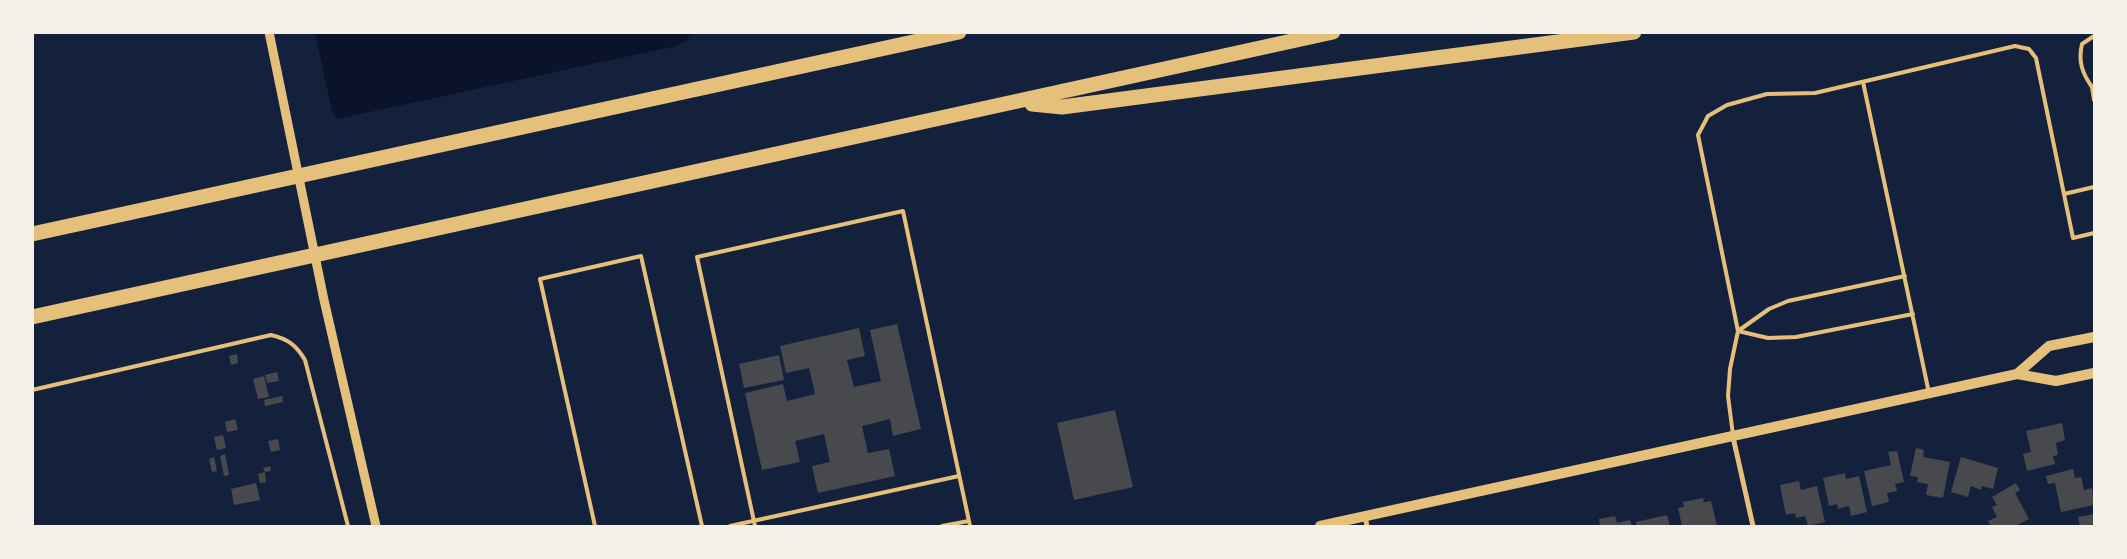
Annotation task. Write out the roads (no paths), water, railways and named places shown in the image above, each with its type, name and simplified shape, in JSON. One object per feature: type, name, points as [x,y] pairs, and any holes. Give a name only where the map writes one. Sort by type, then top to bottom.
[{"type":"highway","points":[[32,234],[959,32]]},
{"type":"highway","points":[[32,316],[1016,103],[1333,32]]},
{"type":"highway","points":[[1016,103],[1062,107],[1634,32]]},
{"type":"main road","points":[[2017,374],[2049,346],[2094,336]]},
{"type":"main road","points":[[1320,526],[1366,522],[1733,437],[2017,374],[2056,381],[2094,373]]},
{"type":"street","points":[[269,32],[324,300],[376,526]]},
{"type":"street","points":[[1733,437],[1753,526]]},
{"type":"lane","points":[[2094,36],[2082,44],[2080,56],[2083,76],[2093,86],[2094,100]]},
{"type":"lane","points":[[1733,437],[1728,396],[1730,369],[1738,332],[1698,135],[1708,116],[1727,104],[1767,94],[1816,93],[2015,46],[2029,49],[2036,58],[2073,238],[2094,233]]},
{"type":"lane","points":[[1863,82],[1930,394]]},
{"type":"lane","points":[[2064,194],[2094,187]]},
{"type":"lane","points":[[756,526],[697,256],[902,211],[970,526]]},
{"type":"lane","points":[[595,526],[540,279],[641,256],[702,526]]},
{"type":"lane","points":[[1738,332],[1769,308],[1788,301],[1905,276]]},
{"type":"lane","points":[[1738,332],[1768,338],[1796,336],[1913,314]]},
{"type":"lane","points":[[32,390],[271,335],[285,338],[298,348],[305,360],[348,526]]},
{"type":"lane","points":[[730,526],[959,476]]},
{"type":"lane","points":[[942,526],[969,521]]},
{"type":"water","points":[[315,32],[690,33],[686,42],[676,46],[337,119],[332,111]]}]
